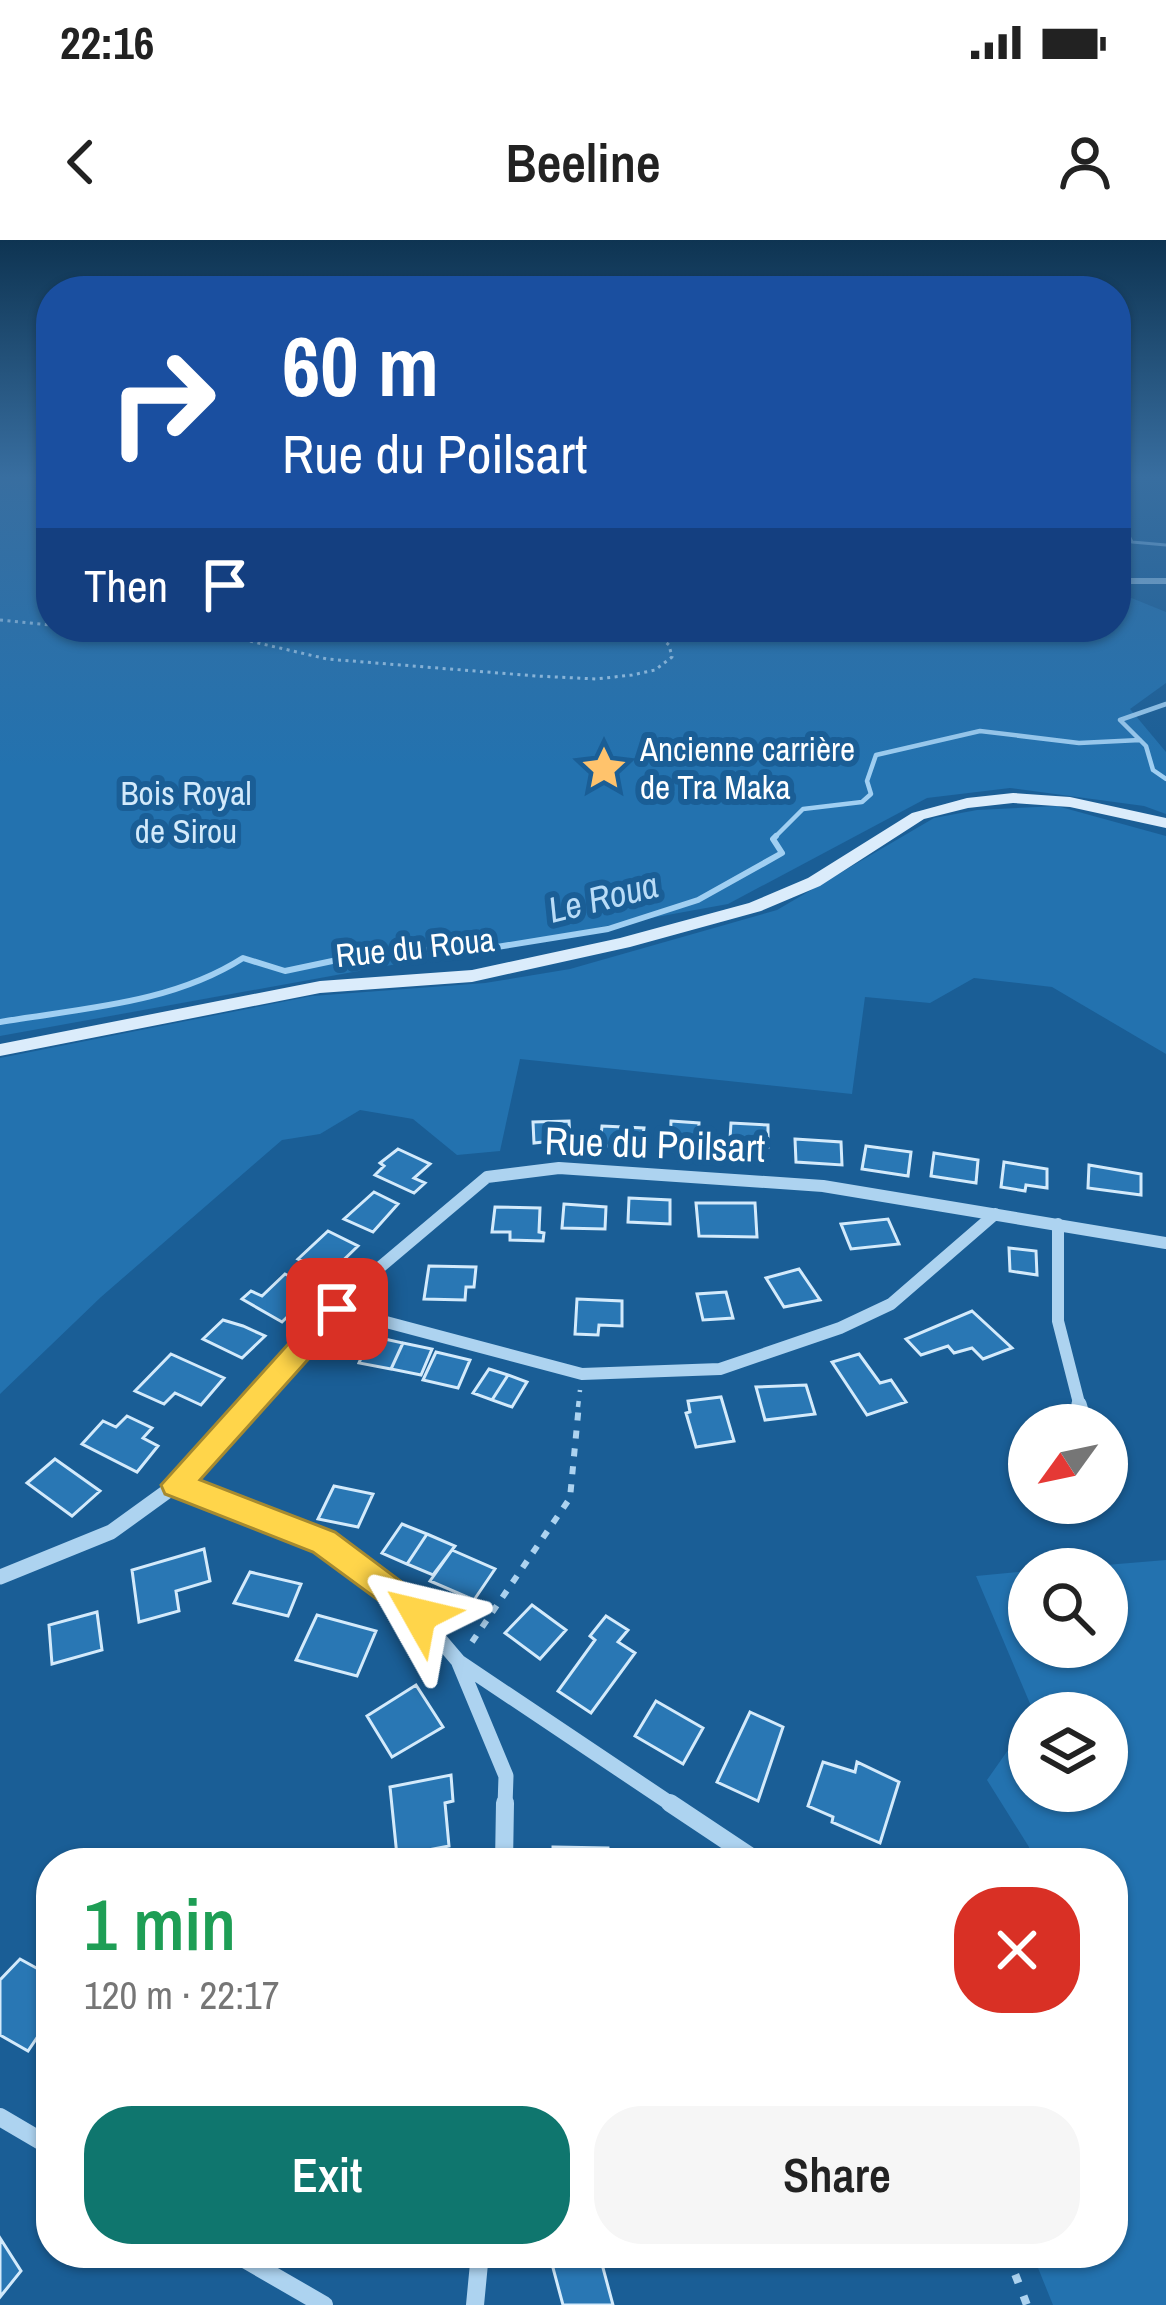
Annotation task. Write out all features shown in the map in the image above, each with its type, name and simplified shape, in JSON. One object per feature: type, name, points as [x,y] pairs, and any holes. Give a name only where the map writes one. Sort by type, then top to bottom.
[{"type":"street","points":[[1131,581],[1166,580]]},
{"type":"street","name":"Rue du Roua","points":[[0,1050],[320,987],[472,976],[623,944],[754,908],[814,882],[918,816],[967,803],[1013,798],[1070,802],[1166,824]]},
{"type":"street","name":"Rue du Poilsart","points":[[0,1577],[111,1532],[176,1485],[337,1309],[487,1177],[560,1168],[709,1174],[823,1186],[1166,1243]]},
{"type":"street","points":[[337,1309],[582,1374],[720,1369],[840,1328],[891,1304],[995,1214]]},
{"type":"street","points":[[1058,1224],[1052,1297],[1056,1332],[1079,1404]]},
{"type":"street","points":[[176,1485],[324,1542],[419,1615],[459,1662],[738,1848]]},
{"type":"street","points":[[459,1662],[506,1776],[504,1848]]},
{"type":"street","points":[[0,2117],[36,2138]]},
{"type":"street","points":[[260,2268],[324,2305]]},
{"type":"street","points":[[476,2305],[479,2268]]},
{"type":"path","points":[[0,620],[36,624]]},
{"type":"path","points":[[254,642],[327,659],[596,679],[655,670],[672,657],[665,642]]},
{"type":"path","points":[[459,1662],[570,1498],[582,1374]]},
{"type":"path","points":[[1012,2268],[1028,2305]]},
{"type":"green space","name":"Bois Royal de Sirou","points":[[0,573],[36,573],[36,642],[1131,642],[1131,598],[1166,612],[1166,683],[1130,709],[1166,752],[1166,814],[1144,806],[1010,788],[927,798],[728,904],[0,1036]]},
{"type":"green space","points":[[1057,806],[1166,836],[1166,1054],[1052,987],[974,978],[930,1003],[865,997],[852,1094],[520,1059],[500,1151],[457,1155],[413,1119],[360,1110],[320,1134],[282,1140],[101,1297],[0,1394],[0,1058],[312,996],[485,983],[570,969],[777,910],[934,818],[977,810]]},
{"type":"green space","points":[[1166,1560],[1166,2305],[1053,2305],[1038,2268],[1128,2268],[1128,1848],[1029,1848],[987,1780],[1008,1750],[1008,1812],[1128,1812],[1128,1692],[1025,1692],[1015,1668],[1128,1668],[1128,1563]]},
{"type":"green space","points":[[1008,1573],[1008,1652],[976,1576]]},
{"type":"building","points":[[569,1121],[570,1139],[534,1143],[533,1122]]},
{"type":"building","points":[[671,1121],[699,1123],[698,1153],[670,1151]]},
{"type":"building","points":[[731,1123],[768,1125],[768,1147],[762,1147],[761,1158],[729,1155]]},
{"type":"building","points":[[602,1126],[644,1128],[641,1150],[600,1145]]},
{"type":"building","points":[[795,1139],[841,1142],[842,1165],[796,1162]]},
{"type":"building","points":[[866,1146],[911,1152],[908,1176],[862,1169]]},
{"type":"building","points":[[398,1149],[430,1164],[414,1178],[425,1183],[414,1193],[375,1175],[384,1166],[380,1163]]},
{"type":"building","points":[[934,1153],[978,1160],[976,1183],[931,1176]]},
{"type":"building","points":[[1004,1162],[1047,1169],[1047,1188],[1001,1187]]},
{"type":"building","points":[[1089,1165],[1141,1174],[1141,1195],[1088,1188]]},
{"type":"building","points":[[374,1192],[398,1204],[373,1232],[344,1219]]},
{"type":"building","points":[[629,1198],[670,1200],[670,1224],[628,1222]]},
{"type":"building","points":[[696,1203],[755,1203],[757,1237],[699,1236]]},
{"type":"building","points":[[564,1204],[606,1207],[605,1229],[562,1228]]},
{"type":"building","points":[[495,1207],[540,1208],[543,1241],[510,1240],[510,1232],[492,1232]]},
{"type":"building","points":[[888,1219],[899,1244],[851,1249],[841,1224]]},
{"type":"building","points":[[328,1231],[358,1246],[329,1274],[298,1259]]},
{"type":"building","points":[[1009,1248],[1036,1251],[1037,1275],[1010,1271]]},
{"type":"building","points":[[429,1266],[476,1267],[474,1287],[466,1287],[465,1300],[424,1299]]},
{"type":"building","points":[[799,1269],[820,1300],[784,1307],[766,1278]]},
{"type":"building","points":[[285,1274],[316,1289],[282,1322],[242,1299],[251,1291],[262,1296]]},
{"type":"building","points":[[726,1292],[733,1318],[703,1320],[697,1294]]},
{"type":"building","points":[[577,1299],[622,1301],[622,1326],[599,1325],[598,1335],[575,1334]]},
{"type":"building","points":[[972,1311],[1012,1348],[983,1359],[972,1348],[954,1353],[948,1346],[921,1355],[906,1339]]},
{"type":"building","points":[[223,1320],[265,1336],[242,1358],[203,1339]]},
{"type":"building","points":[[371,1336],[403,1343],[391,1369],[359,1363]]},
{"type":"building","points":[[403,1343],[432,1349],[421,1375],[391,1369]]},
{"type":"building","points":[[436,1352],[470,1360],[458,1388],[423,1380]]},
{"type":"building","points":[[171,1354],[224,1378],[201,1405],[175,1393],[164,1404],[135,1391]]},
{"type":"building","points":[[859,1354],[880,1383],[891,1380],[906,1402],[867,1415],[832,1362]]},
{"type":"building","points":[[489,1369],[508,1375],[492,1400],[473,1393]]},
{"type":"building","points":[[508,1375],[527,1382],[512,1407],[492,1400]]},
{"type":"building","points":[[806,1385],[815,1414],[765,1420],[756,1387]]},
{"type":"building","points":[[721,1397],[734,1441],[696,1447],[686,1413],[690,1412],[688,1401]]},
{"type":"building","points":[[127,1416],[152,1428],[143,1438],[158,1446],[137,1472],[82,1444],[103,1421],[116,1427]]},
{"type":"building","points":[[55,1459],[100,1491],[72,1516],[27,1483]]},
{"type":"building","points":[[334,1486],[373,1494],[358,1527],[318,1519]]},
{"type":"building","points":[[402,1524],[427,1534],[407,1564],[382,1553]]},
{"type":"building","points":[[427,1534],[455,1546],[433,1575],[407,1564]]},
{"type":"building","points":[[204,1549],[210,1581],[176,1591],[179,1611],[139,1622],[132,1570]]},
{"type":"building","points":[[452,1550],[495,1569],[474,1600],[430,1581]]},
{"type":"building","points":[[250,1572],[301,1584],[288,1616],[234,1603]]},
{"type":"building","points":[[532,1605],[566,1630],[540,1659],[505,1633]]},
{"type":"building","points":[[97,1612],[102,1650],[52,1664],[49,1625]]},
{"type":"building","points":[[317,1615],[376,1631],[357,1676],[296,1660]]},
{"type":"building","points":[[606,1616],[628,1630],[618,1642],[635,1653],[591,1713],[558,1691],[595,1640],[590,1636]]},
{"type":"building","points":[[416,1685],[443,1727],[392,1757],[367,1716]]},
{"type":"building","points":[[656,1701],[703,1728],[683,1764],[635,1736]]},
{"type":"building","points":[[750,1712],[783,1727],[758,1801],[717,1782]]},
{"type":"building","points":[[823,1762],[855,1772],[857,1762],[899,1782],[880,1843],[808,1806]]},
{"type":"building","points":[[451,1775],[453,1801],[445,1803],[449,1846],[396,1848],[390,1787]]},
{"type":"building","points":[[20,1959],[36,1968],[36,2039],[28,2051],[0,2035],[0,1980]]},
{"type":"building","points":[[0,2238],[21,2271],[0,2297]]},
{"type":"building","points":[[553,2268],[603,2268],[613,2305],[563,2305]]},
{"type":"waterway","points":[[1140,740],[1120,720],[1166,704]]},
{"type":"waterway","name":"Le Roua","points":[[0,1022],[156,995],[243,958],[285,971],[375,952],[497,947],[608,929],[698,900],[782,853],[773,839],[803,809],[862,802],[871,794],[867,781],[876,755],[980,731],[1079,743],[1140,740]]},
{"type":"waterway","points":[[1140,740],[1153,770],[1166,779]]},
{"type":"place","name":"Ancienne carrière de Tra Maka","points":[[604,768]]},
{"type":"route","points":[[337,1309],[176,1485],[324,1542],[419,1615]]}]
